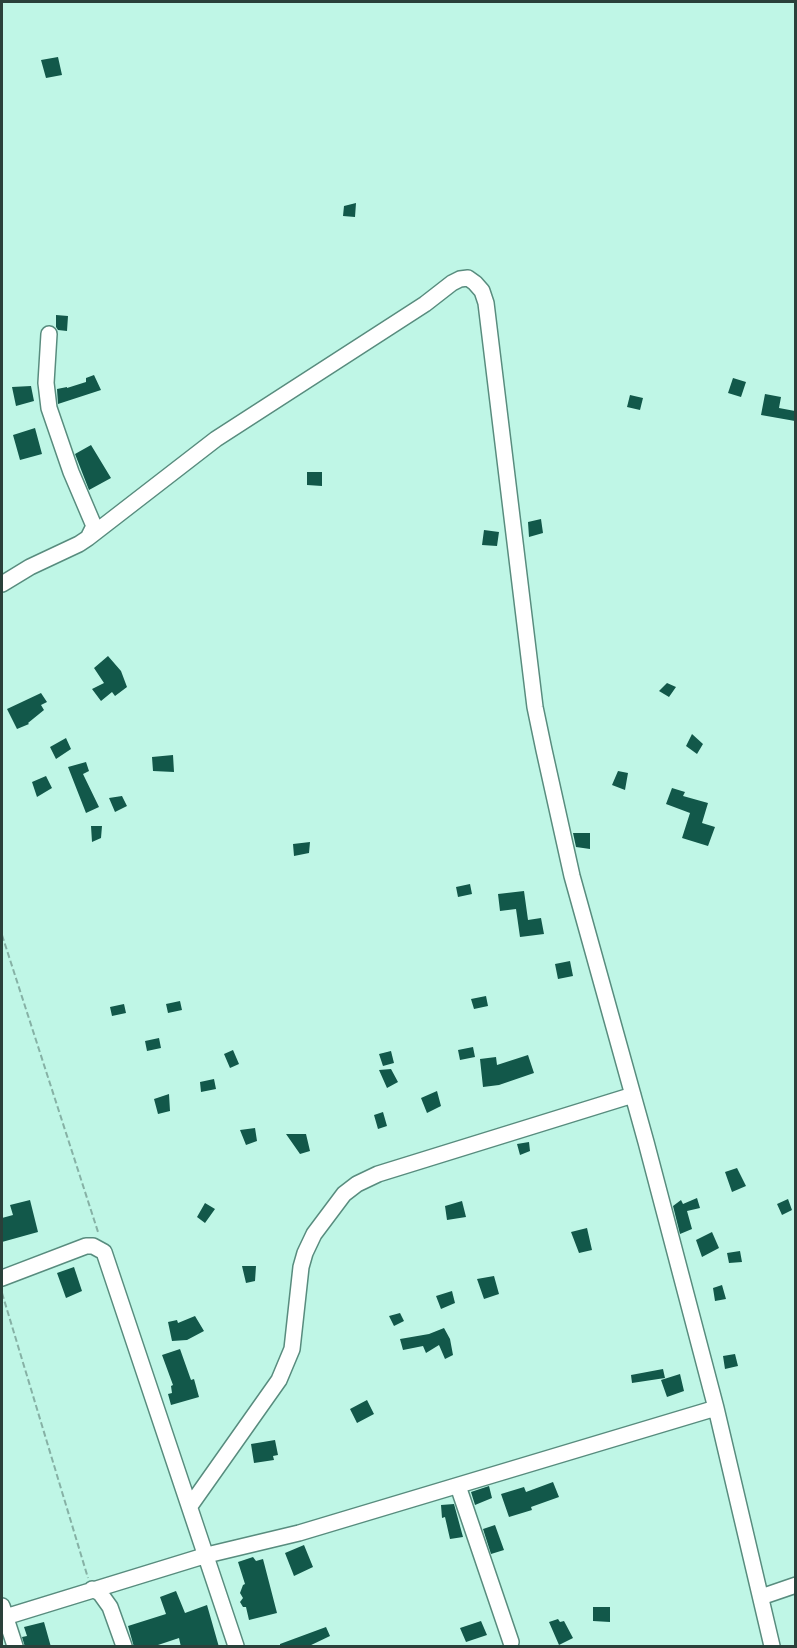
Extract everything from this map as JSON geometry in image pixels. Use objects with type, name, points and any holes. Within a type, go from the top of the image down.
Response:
[{"type":"street","points":[[2,585],[23,571],[66,552],[88,538],[216,438],[425,304],[452,283],[468,278],[482,291],[486,303],[535,707],[572,876],[716,1408],[772,1647]]},
{"type":"street","points":[[48,334],[46,383],[49,408],[71,472],[93,519],[94,526],[88,538]]},
{"type":"street","points":[[190,1506],[279,1380],[291,1349],[301,1267],[305,1253],[314,1234],[344,1194],[357,1184],[378,1174],[633,1095]]},
{"type":"street","points":[[2,1278],[86,1246],[93,1246],[104,1252],[236,1647]]},
{"type":"street","points":[[15,1647],[3,1613],[207,1555],[299,1533],[716,1408]]},
{"type":"street","points":[[458,1486],[511,1642]]},
{"type":"street","points":[[761,1597],[795,1585]]},
{"type":"street","points":[[92,1589],[100,1593],[110,1607],[124,1647]]},
{"type":"path","points":[[2,935],[104,1252]]},
{"type":"path","points":[[2,1293],[92,1589]]},
{"type":"building","points":[[58,57],[62,75],[46,78],[41,60]]},
{"type":"building","points":[[356,203],[355,217],[343,216],[344,206]]},
{"type":"building","points":[[56,315],[68,316],[67,331],[58,330]]},
{"type":"building","points":[[94,375],[101,390],[58,404],[57,389],[86,382],[86,378]]},
{"type":"building","points":[[733,378],[746,382],[741,397],[728,393]]},
{"type":"building","points":[[31,386],[34,401],[16,406],[12,387]]},
{"type":"building","points":[[765,394],[781,397],[779,408],[795,411],[795,421],[761,415]]},
{"type":"building","points":[[630,395],[643,398],[640,410],[627,407]]},
{"type":"building","points":[[35,428],[42,454],[20,460],[13,435]]},
{"type":"building","points":[[91,445],[111,478],[89,490],[75,454]]},
{"type":"building","points":[[307,472],[322,472],[322,486],[307,485]]},
{"type":"building","points":[[541,519],[543,533],[529,537],[528,522]]},
{"type":"building","points":[[484,530],[499,532],[497,546],[482,545]]},
{"type":"building","points":[[108,656],[121,671],[127,687],[115,696],[112,692],[101,701],[92,689],[104,683],[94,668]]},
{"type":"building","points":[[667,683],[676,687],[669,697],[659,691]]},
{"type":"building","points":[[41,693],[47,702],[41,705],[44,710],[29,724],[17,729],[7,709]]},
{"type":"building","points":[[692,734],[703,744],[697,754],[686,746]]},
{"type":"building","points":[[66,738],[71,749],[56,759],[50,747]]},
{"type":"building","points":[[173,755],[174,772],[153,771],[152,757]]},
{"type":"building","points":[[86,762],[89,771],[83,774],[99,807],[86,813],[68,767]]},
{"type":"building","points":[[618,771],[628,773],[625,790],[612,785]]},
{"type":"building","points":[[46,776],[52,788],[37,797],[32,782]]},
{"type":"building","points":[[672,788],[685,792],[683,796],[708,803],[702,823],[715,827],[708,846],[682,838],[690,813],[666,804]]},
{"type":"building","points":[[122,796],[127,806],[115,812],[109,798]]},
{"type":"building","points":[[91,826],[102,826],[101,838],[92,842]]},
{"type":"building","points":[[573,833],[590,833],[590,849],[576,847]]},
{"type":"building","points":[[310,842],[309,853],[294,856],[293,844]]},
{"type":"building","points":[[470,884],[472,894],[458,897],[456,887]]},
{"type":"building","points":[[524,891],[528,920],[541,918],[544,934],[520,937],[516,909],[500,911],[498,894]]},
{"type":"building","points":[[570,961],[573,976],[558,979],[555,964]]},
{"type":"building","points":[[486,996],[488,1006],[474,1009],[471,999]]},
{"type":"building","points":[[180,1001],[182,1010],[168,1013],[166,1004]]},
{"type":"building","points":[[124,1004],[126,1013],[112,1016],[110,1007]]},
{"type":"building","points":[[159,1038],[161,1048],[147,1051],[145,1041]]},
{"type":"building","points":[[473,1047],[475,1057],[460,1060],[458,1050]]},
{"type":"building","points":[[233,1050],[239,1064],[230,1068],[224,1054]]},
{"type":"building","points":[[391,1051],[394,1063],[383,1066],[379,1054]]},
{"type":"building","points":[[528,1055],[534,1073],[499,1085],[483,1087],[480,1059],[496,1057],[497,1065]]},
{"type":"building","points":[[391,1069],[398,1082],[387,1088],[379,1070]]},
{"type":"building","points":[[214,1079],[216,1089],[201,1092],[200,1082]]},
{"type":"building","points":[[437,1091],[441,1106],[427,1113],[421,1098]]},
{"type":"building","points":[[169,1094],[170,1111],[158,1114],[154,1099]]},
{"type":"building","points":[[383,1112],[387,1126],[378,1129],[374,1115]]},
{"type":"building","points":[[255,1128],[257,1141],[246,1145],[240,1130]]},
{"type":"building","points":[[286,1134],[306,1134],[310,1151],[300,1154]]},
{"type":"building","points":[[529,1142],[530,1151],[520,1155],[517,1144]]},
{"type":"building","points":[[737,1168],[746,1186],[732,1192],[725,1172]]},
{"type":"building","points":[[697,1198],[700,1208],[687,1211],[692,1229],[680,1234],[673,1206],[681,1200],[683,1204]]},
{"type":"building","points":[[788,1199],[792,1210],[782,1215],[777,1204]]},
{"type":"building","points":[[30,1200],[38,1232],[2,1242],[2,1218],[13,1215],[10,1205]]},
{"type":"building","points":[[462,1201],[466,1217],[447,1220],[445,1206]]},
{"type":"building","points":[[205,1203],[215,1209],[205,1223],[197,1217]]},
{"type":"building","points":[[587,1228],[592,1250],[579,1253],[571,1232]]},
{"type":"building","points":[[712,1232],[719,1248],[702,1257],[696,1240]]},
{"type":"building","points":[[740,1251],[742,1262],[729,1263],[727,1253]]},
{"type":"building","points":[[242,1266],[256,1266],[255,1281],[246,1283]]},
{"type":"building","points":[[74,1267],[82,1291],[66,1298],[57,1273]]},
{"type":"building","points":[[494,1276],[499,1294],[484,1299],[477,1279]]},
{"type":"building","points":[[722,1285],[726,1299],[715,1301],[713,1288]]},
{"type":"building","points":[[452,1291],[455,1303],[441,1309],[436,1296]]},
{"type":"building","points":[[400,1313],[404,1321],[394,1326],[389,1316]]},
{"type":"building","points":[[195,1316],[204,1331],[187,1340],[172,1341],[168,1322],[177,1320],[178,1323]]},
{"type":"building","points":[[444,1328],[450,1339],[453,1355],[445,1359],[439,1345],[426,1353],[423,1346],[403,1350],[400,1339],[429,1334]]},
{"type":"building","points":[[180,1349],[191,1380],[194,1379],[199,1397],[171,1405],[168,1394],[172,1393],[171,1386],[173,1385],[162,1355]]},
{"type":"building","points":[[735,1354],[738,1366],[725,1369],[723,1356]]},
{"type":"building","points":[[663,1369],[665,1378],[632,1383],[631,1375]]},
{"type":"building","points":[[680,1374],[684,1391],[667,1397],[661,1380]]},
{"type":"building","points":[[367,1400],[374,1414],[357,1423],[350,1409]]},
{"type":"building","points":[[275,1440],[278,1455],[273,1456],[274,1460],[254,1463],[251,1444]]},
{"type":"building","points":[[553,1482],[559,1497],[531,1507],[532,1510],[509,1517],[501,1494],[524,1487],[526,1492]]},
{"type":"building","points":[[489,1486],[492,1498],[475,1505],[471,1492]]},
{"type":"building","points":[[454,1504],[463,1537],[450,1539],[445,1517],[442,1518],[441,1505]]},
{"type":"building","points":[[495,1525],[504,1550],[491,1554],[483,1529]]},
{"type":"building","points":[[304,1545],[313,1567],[294,1576],[285,1553]]},
{"type":"building","points":[[253,1557],[256,1561],[263,1559],[277,1613],[249,1620],[246,1607],[243,1607],[240,1602],[243,1598],[240,1593],[245,1584],[238,1562]]},
{"type":"building","points":[[176,1591],[185,1613],[207,1605],[219,1647],[181,1647],[179,1638],[152,1647],[134,1647],[128,1626],[166,1614],[160,1597]]},
{"type":"building","points":[[593,1607],[610,1607],[610,1622],[593,1621]]},
{"type":"building","points":[[558,1619],[560,1622],[564,1621],[573,1638],[559,1645],[549,1622]]},
{"type":"building","points":[[481,1621],[487,1635],[466,1642],[460,1628]]},
{"type":"building","points":[[44,1622],[51,1647],[25,1647],[22,1637],[27,1636],[24,1627]]},
{"type":"building","points":[[326,1627],[330,1636],[307,1647],[280,1647],[280,1644]]}]
